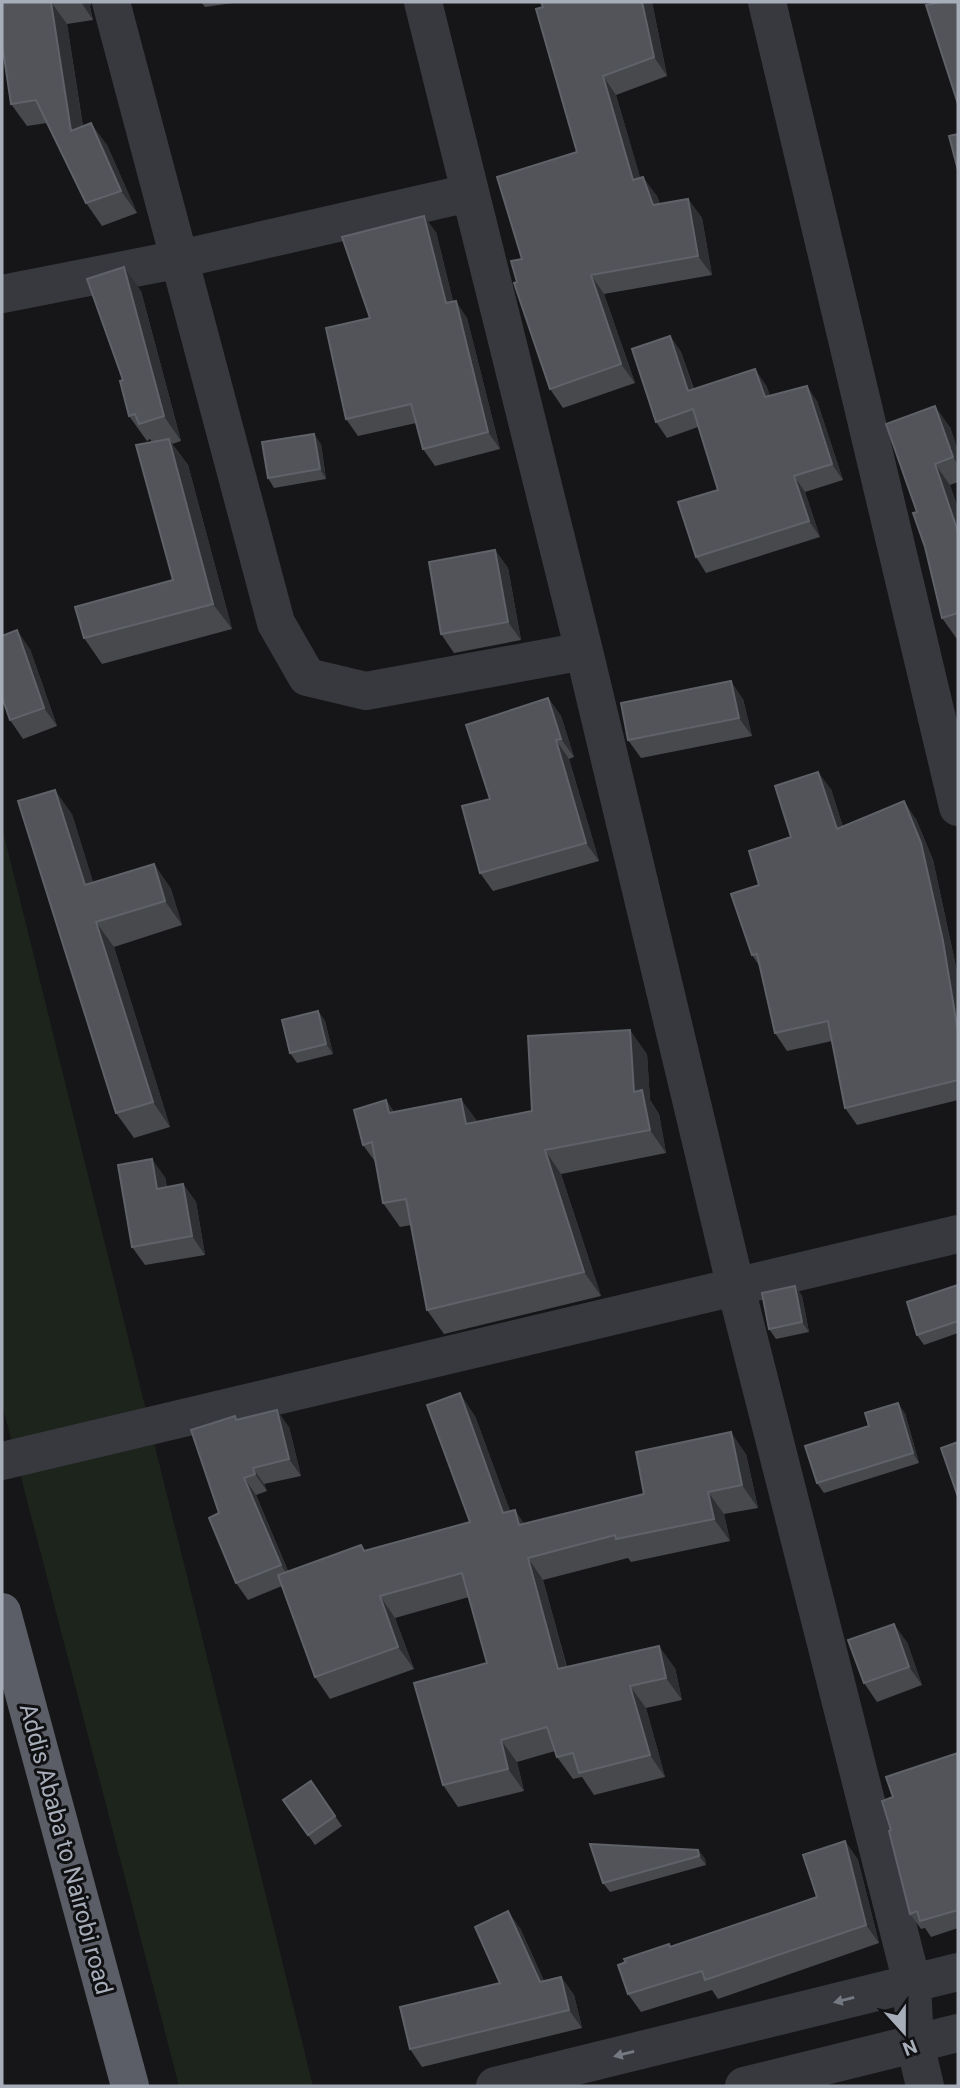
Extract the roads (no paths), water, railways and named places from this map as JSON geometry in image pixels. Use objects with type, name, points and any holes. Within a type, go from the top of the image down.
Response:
[{"type":"highway","name":"Addis Ababa to Nairobi road","points":[[2,1612],[130,2086]]},
{"type":"street","points":[[111,2],[276,623],[307,677],[366,691],[584,650]]},
{"type":"street","points":[[423,2],[584,650],[736,1288],[912,1983],[915,2044],[925,2086]]},
{"type":"street","points":[[767,2],[958,807]]},
{"type":"street","points":[[2,294],[180,259],[469,193]]},
{"type":"street","points":[[2,1461],[958,1234]]},
{"type":"street","points":[[495,2086],[958,1972]]},
{"type":"street","points":[[744,2086],[958,2033]]}]
